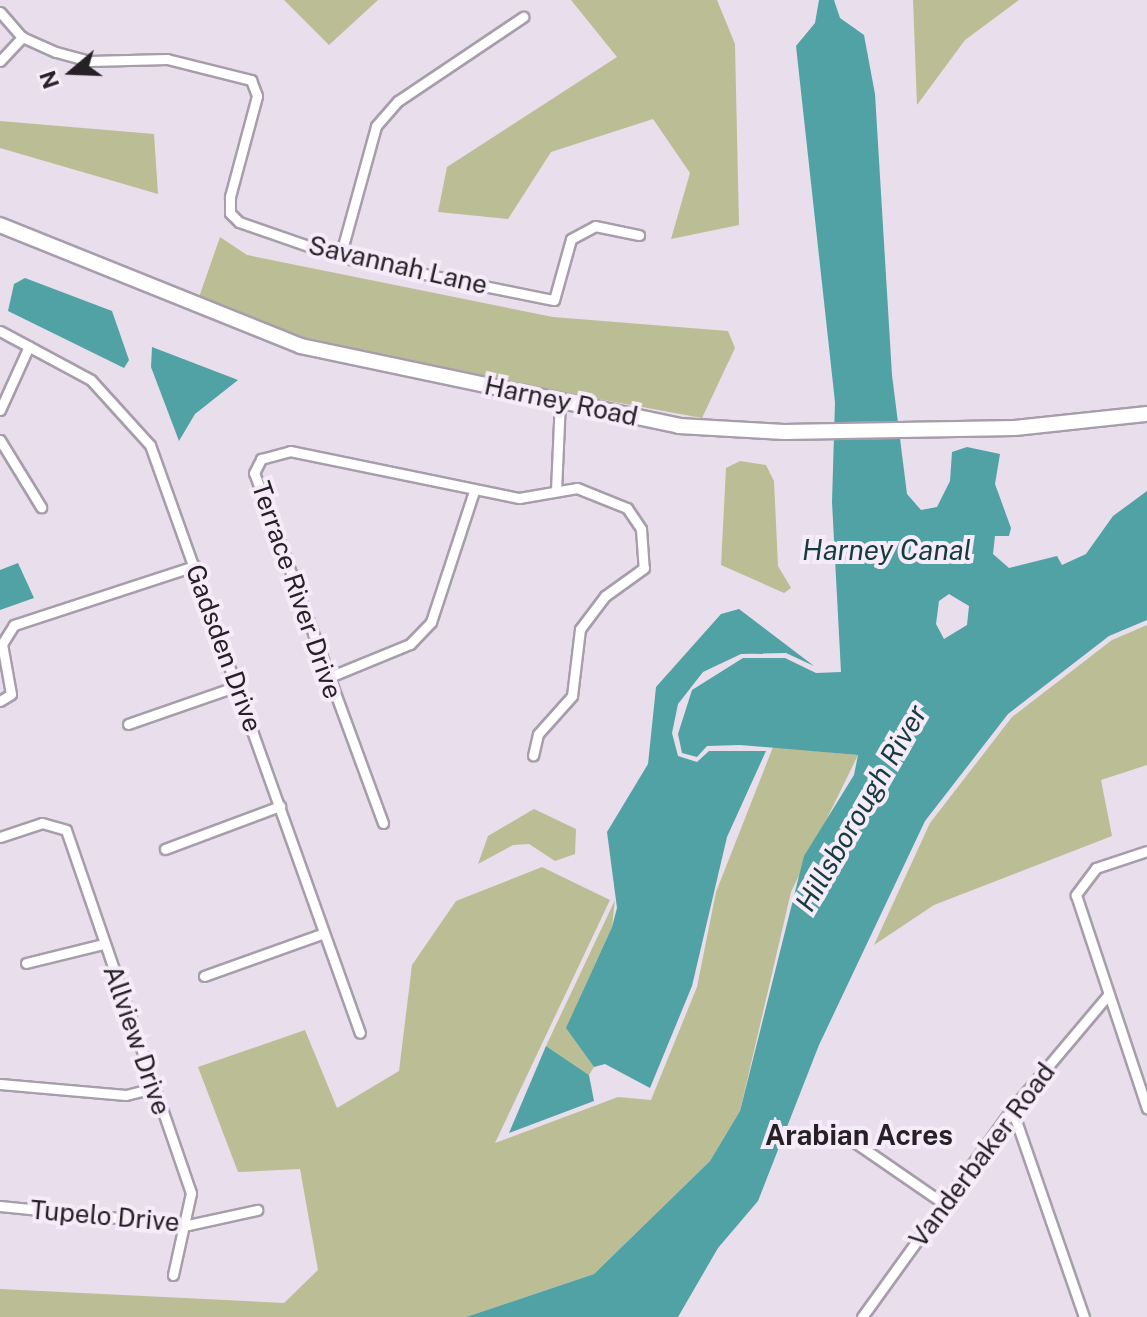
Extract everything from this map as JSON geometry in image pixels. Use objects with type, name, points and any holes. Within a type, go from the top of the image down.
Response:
[{"type":"street","name":"Savannah Lane","points":[[0,12],[22,37],[90,61],[167,59],[251,80],[257,96],[230,213],[340,257],[554,300],[571,239],[595,226],[639,235]]},
{"type":"street","points":[[340,257],[382,118],[523,17]]},
{"type":"street","points":[[0,61],[22,37]]},
{"type":"street","name":"Harney Road","points":[[0,227],[301,346],[679,426],[818,432],[1147,414]]},
{"type":"street","name":"Gadsden Drive","points":[[0,331],[91,380],[150,445],[360,1033]]},
{"type":"street","points":[[0,410],[29,346]]},
{"type":"street","points":[[556,491],[560,400]]},
{"type":"street","points":[[0,440],[41,507]]},
{"type":"street","name":"Terrace River Drive","points":[[383,823],[254,473],[261,459],[290,451],[519,498],[577,488],[617,499],[647,549],[644,568],[605,596],[580,629],[572,696],[538,734],[533,755]]},
{"type":"street","points":[[327,678],[410,644],[431,622],[474,491]]},
{"type":"street","points":[[0,701],[11,694],[2,644],[14,625],[195,566]]},
{"type":"street","points":[[128,724],[237,686]]},
{"type":"street","points":[[165,849],[280,806]]},
{"type":"street","name":"Allview Drive","points":[[0,837],[42,823],[66,830],[191,1193],[188,1225],[173,1275]]},
{"type":"street","points":[[1147,851],[1096,868],[1076,895],[1147,1109]]},
{"type":"street","points":[[204,976],[324,933]]},
{"type":"street","points":[[26,963],[103,944]]},
{"type":"street","name":"Vanderbaker Road","points":[[862,1317],[1012,1109],[1107,996]]},
{"type":"street","points":[[0,1084],[126,1095],[154,1088]]},
{"type":"street","points":[[1012,1109],[1084,1317]]},
{"type":"street","points":[[853,1141],[943,1203]]},
{"type":"street","name":"Tupelo Drive","points":[[0,1206],[188,1225],[257,1210]]},
{"type":"green space","points":[[284,0],[378,0],[329,45]]},
{"type":"green space","points":[[571,0],[717,0],[735,44],[739,225],[671,239],[690,173],[653,119],[551,152],[508,219],[438,212],[447,167],[617,57]]},
{"type":"green space","points":[[913,0],[1019,0],[965,40],[917,105]]},
{"type":"green space","points":[[0,121],[154,134],[158,194],[0,148]]},
{"type":"green space","points":[[220,237],[247,255],[553,317],[728,331],[735,348],[702,418],[324,349],[197,303]]},
{"type":"green space","points":[[740,461],[766,465],[774,481],[778,566],[791,588],[784,593],[721,565],[726,468]]},
{"type":"green space","points":[[1147,625],[1147,765],[1101,780],[1112,836],[934,905],[874,945],[930,823],[1012,717],[1112,640]]},
{"type":"green space","points":[[773,747],[858,755],[791,892],[740,1111],[710,1161],[594,1274],[466,1317],[0,1317],[0,1289],[284,1303],[318,1270],[300,1169],[238,1172],[198,1067],[305,1030],[337,1108],[399,1071],[412,965],[456,901],[542,867],[610,900],[495,1143],[618,1097],[651,1100],[697,987],[716,892]]},
{"type":"green space","points":[[534,809],[576,829],[575,854],[555,861],[529,844],[513,845],[478,864],[488,836]]},
{"type":"green space","points":[[615,900],[612,927],[577,1004],[575,1040],[594,1067],[589,1075],[546,1046]]},
{"type":"water","points":[[819,0],[834,0],[840,18],[864,35],[875,94],[892,375],[907,494],[921,510],[937,507],[950,481],[952,452],[967,447],[1000,454],[995,484],[1011,528],[1009,536],[995,536],[993,554],[1009,568],[1057,556],[1062,565],[1086,554],[1113,516],[1147,491],[1147,620],[1109,636],[1008,714],[925,821],[819,1045],[758,1201],[718,1248],[678,1317],[466,1317],[594,1274],[710,1161],[740,1111],[804,856],[854,775],[858,755],[740,745],[707,746],[697,757],[682,753],[678,734],[692,690],[743,658],[785,658],[816,673],[841,672],[832,502],[835,402],[796,46],[815,23]],"holes":[[[949,594],[969,606],[967,625],[944,639],[936,624],[939,601]]]},
{"type":"water","points":[[25,278],[112,311],[129,360],[124,368],[8,311],[14,284]]},
{"type":"water","points":[[152,347],[238,380],[195,414],[179,441],[151,367]]},
{"type":"water","points":[[18,563],[34,598],[0,610],[0,570]]},
{"type":"water","points":[[739,609],[814,666],[786,653],[741,654],[703,672],[678,704],[672,733],[678,756],[697,762],[709,751],[766,751],[727,837],[692,986],[650,1088],[605,1064],[594,1067],[566,1028],[612,927],[617,908],[607,832],[648,764],[656,687],[721,614]]},
{"type":"water","points":[[546,1046],[589,1075],[594,1101],[509,1133]]},
{"type":"district","name":"Arabian Acres","points":[[859,1135]]},
{"type":"water label","name":"Harney Canal","points":[[887,550]]},
{"type":"water label","name":"Hillsborough River","points":[[861,808]]}]
